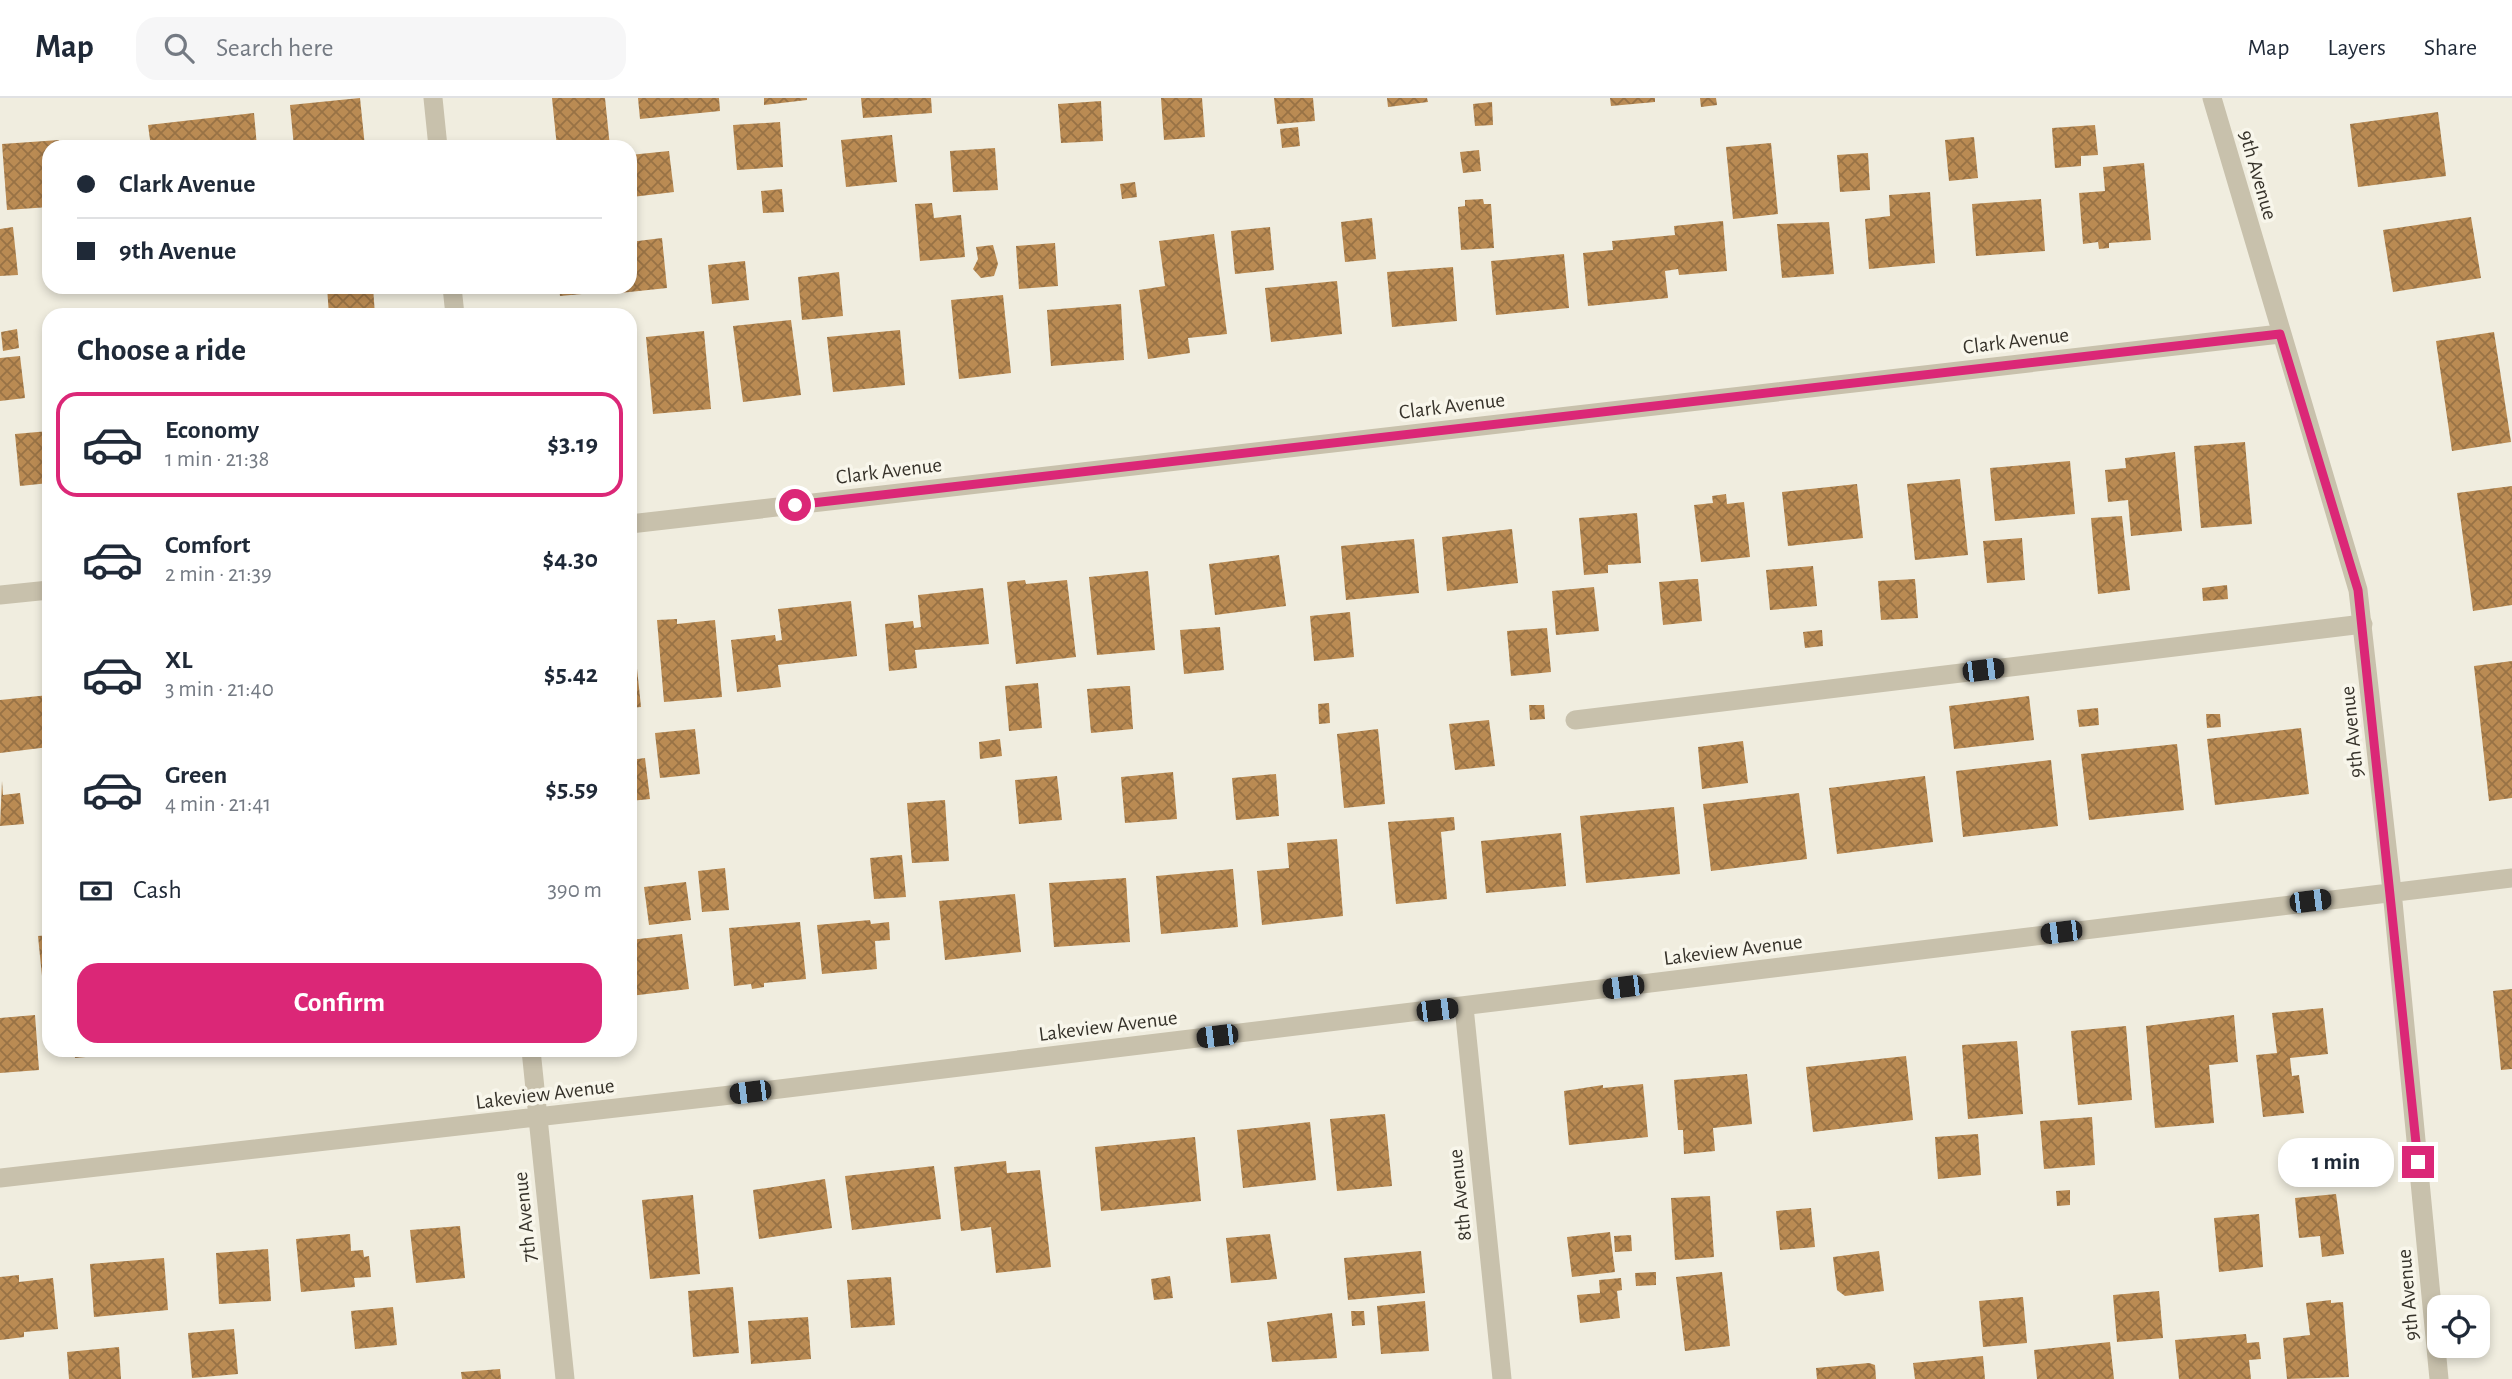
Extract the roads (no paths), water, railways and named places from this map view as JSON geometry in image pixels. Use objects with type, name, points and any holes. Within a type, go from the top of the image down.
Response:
[{"type":"street","points":[[433,98],[437,140]]},
{"type":"street","name":"9th Avenue","points":[[2212,98],[2358,590],[2392,891],[2439,1379]]},
{"type":"street","name":"Clark Avenue","points":[[637,523],[2280,334]]},
{"type":"street","points":[[0,595],[42,591]]},
{"type":"street","points":[[1575,720],[2363,624]]},
{"type":"street","name":"Lakeview Avenue","points":[[0,1178],[538,1118],[2512,878]]},
{"type":"street","name":"8th Avenue","points":[[1464,1007],[1502,1379]]},
{"type":"street","name":"7th Avenue","points":[[532,1057],[565,1379]]}]
